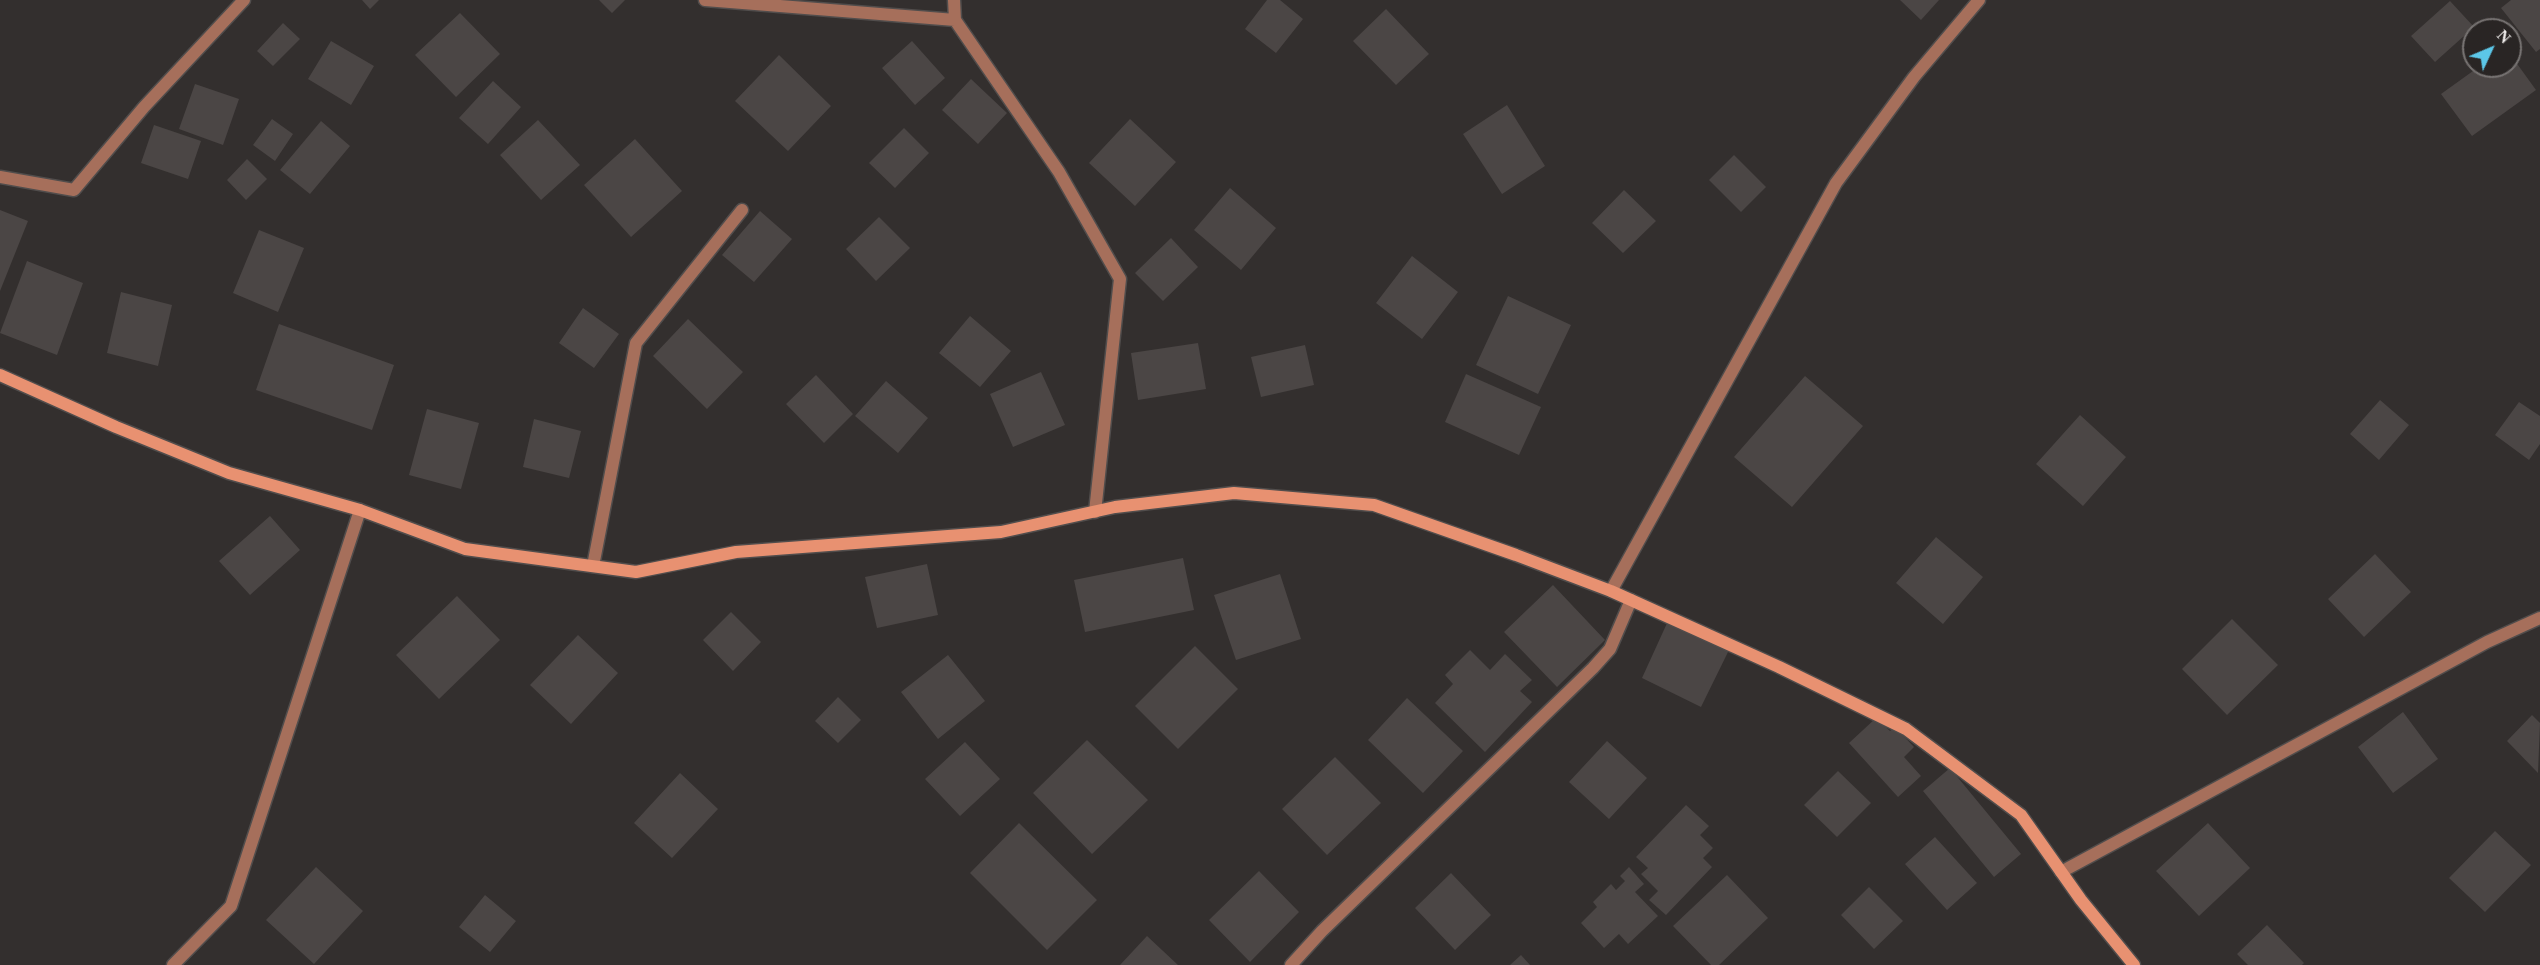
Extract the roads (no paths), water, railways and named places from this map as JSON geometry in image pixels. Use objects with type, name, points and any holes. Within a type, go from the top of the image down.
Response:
[{"type":"main road","points":[[0,375],[116,427],[229,473],[360,510],[465,549],[636,572],[736,552],[1001,532],[1115,507],[1234,493],[1374,505],[1611,591],[1906,729],[2022,815],[2080,900],[2134,965]]},
{"type":"street","points":[[0,177],[74,190],[144,107],[244,0]]},
{"type":"street","points":[[705,0],[956,20]]},
{"type":"street","points":[[954,0],[956,20],[1059,172],[1120,279],[1095,512]]},
{"type":"street","points":[[1611,591],[1836,183],[1914,77],[1979,0]]},
{"type":"street","points":[[593,566],[636,343],[742,210]]},
{"type":"street","points":[[173,965],[231,906],[360,510]]},
{"type":"street","points":[[1291,965],[1330,923],[1593,668],[1610,648],[1631,600]]},
{"type":"street","points":[[2061,872],[2487,642],[2540,618]]}]
